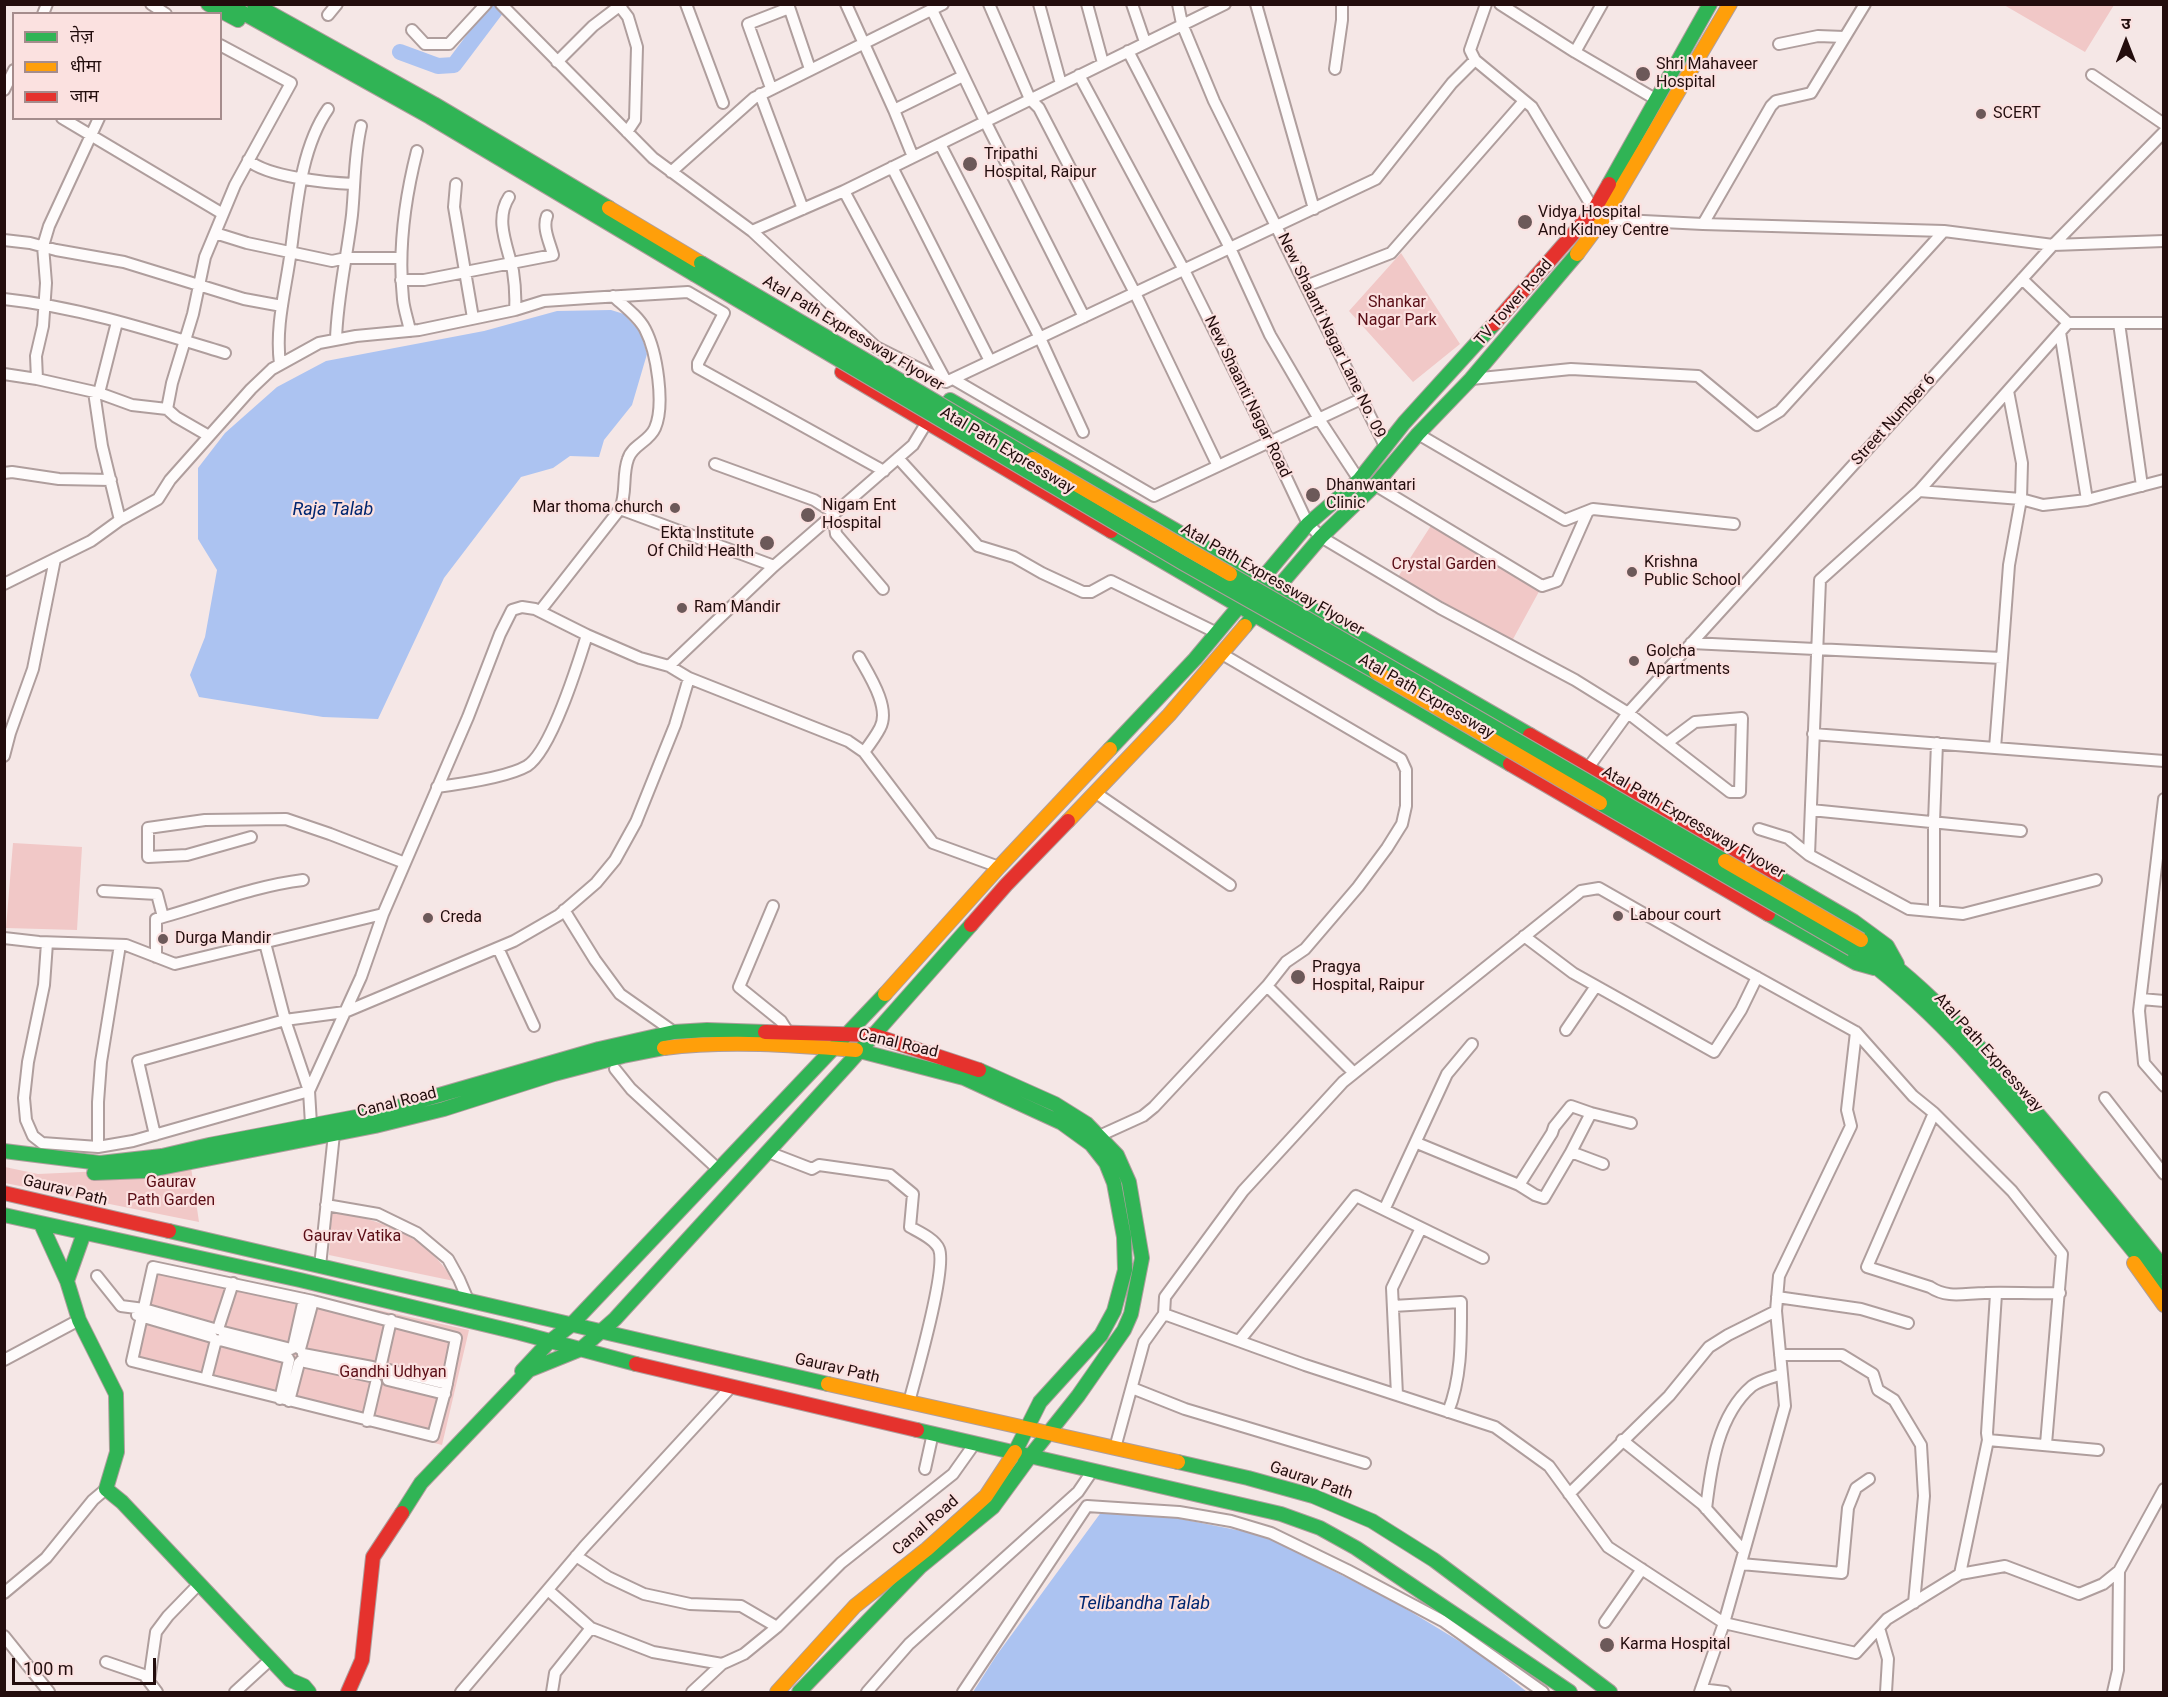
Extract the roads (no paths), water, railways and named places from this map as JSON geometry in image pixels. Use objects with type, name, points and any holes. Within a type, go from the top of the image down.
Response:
[{"type":"main road","points":[[208,4],[242,21],[259,10]]},
{"type":"main road","name":"TV Tower Road","points":[[340,1692],[356,1658],[366,1557],[414,1484],[440,1454],[549,1342],[570,1326],[837,1048],[999,867],[1194,659],[1308,524],[1359,480],[1385,446],[1598,215],[1730,4]]},
{"type":"main road","name":"TV Tower Road","points":[[348,1692],[362,1660],[373,1557],[421,1483],[529,1370],[581,1349],[615,1318],[768,1152],[1006,885],[1096,793],[1209,670],[1321,537],[1375,485],[1418,434],[1471,379],[1575,257],[1709,5]]},
{"type":"main road","points":[[233,8],[259,10],[627,227]]},
{"type":"main road","name":"Atal Path Expressway Flyover","points":[[627,227],[1333,633],[1857,944],[1898,965]]},
{"type":"main road","name":"Atal Path Expressway","points":[[627,227],[737,309],[1253,616],[1817,942],[1856,963],[1885,971],[1951,1031],[2111,1214],[2157,1262]]},
{"type":"main road","name":"Atal Path Expressway","points":[[627,227],[724,270],[1853,921],[1887,946],[1898,965],[1967,1030],[2111,1214]]},
{"type":"main road","points":[[1194,659],[1209,670]]},
{"type":"main road","name":"Atal Path Expressway Flyover","points":[[1857,944],[1885,971]]},
{"type":"main road","points":[[4,1151],[100,1163],[162,1156],[310,1124],[377,1113],[636,1039],[674,1032],[707,1030],[873,1035],[966,1064],[1021,1087],[1087,1124],[1095,1140]]},
{"type":"main road","name":"Canal Road","points":[[4,1160],[98,1173],[146,1171],[375,1126],[444,1109],[554,1074],[623,1056],[665,1048],[713,1043],[860,1050],[964,1078],[1095,1140],[1117,1155],[1129,1182],[1142,1258],[1131,1314],[1124,1330],[1078,1396],[993,1507],[921,1566],[798,1692]]},
{"type":"main road","name":"Canal Road","points":[[777,1692],[855,1606],[927,1549],[986,1496],[1016,1452],[1040,1402],[1101,1335],[1114,1311],[1122,1286],[1125,1270],[1124,1237],[1114,1183],[1095,1140]]},
{"type":"main road","name":"Gaurav Path","points":[[4,1193],[468,1300],[570,1326],[1248,1478],[1302,1493],[1372,1521],[1434,1560],[1610,1692]]},
{"type":"main road","points":[[2111,1214],[2157,1262],[2163,1289]]},
{"type":"main road","points":[[2111,1214],[2141,1275],[2163,1305]]},
{"type":"main road","points":[[4,1215],[300,1280],[520,1333],[731,1388],[1281,1514],[1320,1528],[1356,1548],[1570,1692]]},
{"type":"main road","points":[[41,1224],[67,1281],[79,1320],[116,1394],[117,1452],[106,1489],[122,1502],[271,1659],[292,1686],[304,1686],[309,1692]]},
{"type":"main road","points":[[67,1281],[84,1233]]},
{"type":"street","points":[[328,15],[337,4]]},
{"type":"street","points":[[412,30],[425,44],[449,44],[486,4]]},
{"type":"street","points":[[501,4],[653,158],[752,231],[876,347],[950,380],[1154,496],[1361,399]]},
{"type":"street","points":[[686,4],[723,103]]},
{"type":"street","points":[[846,4],[913,157]]},
{"type":"street","points":[[989,4],[1030,99],[1039,108],[1135,293],[1218,466]]},
{"type":"street","points":[[1039,4],[1061,84]]},
{"type":"street","points":[[1087,4],[1103,63]]},
{"type":"street","points":[[1132,4],[1145,42]]},
{"type":"street","name":"New Shaanti Nagar Lane No. 09","points":[[1178,4],[1182,24],[1214,101],[1385,446]]},
{"type":"street","points":[[752,231],[844,191],[1225,4]]},
{"type":"street","points":[[1256,4],[1314,209]]},
{"type":"street","points":[[1335,69],[1342,4]]},
{"type":"street","points":[[1486,4],[1470,50],[1475,60],[1532,107],[1598,215],[1703,224],[1944,231],[2053,245],[2163,241]]},
{"type":"street","points":[[1500,4],[1575,52],[1657,99]]},
{"type":"street","points":[[1703,224],[1771,106],[1776,101],[1811,93],[1865,4]]},
{"type":"street","points":[[557,62],[593,26],[620,5],[628,17],[637,47],[635,120],[627,132]]},
{"type":"street","points":[[1575,52],[1599,5]]},
{"type":"street","points":[[771,88],[748,24],[789,6],[810,69]]},
{"type":"street","points":[[671,172],[760,94],[938,7],[963,76],[1084,317]]},
{"type":"street","points":[[1779,44],[1818,36],[1844,38]]},
{"type":"street","points":[[167,410],[172,383],[206,257],[215,233],[248,160],[291,82],[222,46]]},
{"type":"street","points":[[1128,51],[1230,248],[1270,335],[1319,419],[1359,480]]},
{"type":"street","points":[[950,380],[1376,179],[1452,83],[1475,60]]},
{"type":"street","name":"New Shaanti Nagar Road","points":[[1079,75],[1184,270],[1308,524]]},
{"type":"street","points":[[2092,75],[2163,124]]},
{"type":"street","points":[[894,110],[963,76]]},
{"type":"street","points":[[760,94],[803,209]]},
{"type":"street","points":[[1306,286],[1391,253],[1524,101]]},
{"type":"street","points":[[280,364],[279,328],[303,178],[309,152],[328,109]]},
{"type":"street","points":[[65,120],[223,214]]},
{"type":"street","points":[[37,378],[36,356],[43,326],[44,304],[43,246],[49,226],[98,120]]},
{"type":"street","points":[[336,340],[336,316],[346,258],[356,145],[361,126]]},
{"type":"street","name":"Street Number 6","points":[[1588,768],[1628,713],[1691,643],[2053,245],[2163,132]]},
{"type":"street","points":[[940,144],[1040,338],[1083,432]]},
{"type":"street","points":[[410,331],[403,302],[401,258],[412,172],[417,151]]},
{"type":"street","points":[[248,160],[255,166],[303,178],[354,184]]},
{"type":"street","points":[[892,167],[990,361]]},
{"type":"street","points":[[456,184],[454,207],[473,318]]},
{"type":"street","points":[[844,191],[950,380]]},
{"type":"street","points":[[509,197],[502,217],[516,295],[515,310]]},
{"type":"street","points":[[401,280],[424,280],[553,255],[545,229],[547,216]]},
{"type":"street","points":[[1471,379],[1571,369],[1698,376],[1757,425],[1780,411],[1944,231]]},
{"type":"street","points":[[215,233],[247,243],[332,261],[346,258],[401,258]]},
{"type":"street","points":[[4,240],[124,262],[244,299],[282,306]]},
{"type":"street","points":[[2022,279],[2064,328],[2087,500]]},
{"type":"street","points":[[4,585],[91,541],[120,520],[158,499],[170,480],[251,389],[272,369],[319,343],[410,331],[515,310],[544,301],[688,292],[724,313],[698,363],[698,368],[884,471]]},
{"type":"street","points":[[540,611],[620,509],[628,459],[634,448],[651,436],[656,426],[659,396],[654,348],[644,327],[613,296]]},
{"type":"street","points":[[4,299],[44,304],[225,353]]},
{"type":"street","points":[[117,322],[96,393],[102,446],[120,520]]},
{"type":"street","points":[[2119,323],[2142,486]]},
{"type":"street","points":[[1809,855],[1821,580],[1919,491],[2064,328],[2119,323],[2163,323]]},
{"type":"street","points":[[4,375],[37,378],[132,405],[167,410],[209,435]]},
{"type":"street","points":[[1995,748],[2009,565],[2021,499],[2022,463],[2008,391]]},
{"type":"street","points":[[669,666],[774,566],[913,445],[927,422]]},
{"type":"street","points":[[1418,434],[1565,520],[1593,509],[1734,524]]},
{"type":"street","points":[[898,458],[978,546],[1014,557],[1083,592],[1091,592],[1111,581],[1217,633]]},
{"type":"street","points":[[715,464],[814,500],[833,514],[837,534],[883,589]]},
{"type":"street","points":[[4,473],[12,472],[58,479],[111,480]]},
{"type":"street","points":[[1919,491],[2021,499],[2043,505],[2087,500],[2163,480]]},
{"type":"street","points":[[1375,485],[1542,586],[1557,581],[1587,511]]},
{"type":"street","points":[[620,509],[774,566]]},
{"type":"street","points":[[1308,524],[1321,537],[1440,608],[1575,680],[1628,713],[1730,792],[1740,792],[1742,718],[1695,722],[1667,743]]},
{"type":"street","points":[[4,756],[33,669],[55,559]]},
{"type":"street","points":[[47,942],[44,985],[28,1062],[24,1098],[26,1120],[33,1136],[42,1143],[98,1147],[155,1135],[309,1090],[361,977],[383,914],[512,610],[522,607],[540,611],[587,635],[640,657],[669,666],[689,678],[848,741],[864,752],[933,843],[999,867]]},
{"type":"street","points":[[437,787],[465,783],[513,771],[527,766],[537,758],[545,746],[561,708],[587,635]]},
{"type":"street","points":[[1691,643],[2002,658]]},
{"type":"street","points":[[1095,1140],[1143,1116],[1154,1107],[1267,986],[1286,962],[1305,949],[1358,887],[1402,824],[1406,806],[1406,770],[1401,759],[1222,654]]},
{"type":"street","points":[[859,657],[877,690],[881,704],[882,726],[864,752]]},
{"type":"street","points":[[155,1135],[138,1061],[285,1020],[345,1012],[514,941],[564,910],[596,884],[615,860],[636,822],[675,725],[689,678]]},
{"type":"street","points":[[1813,734],[2163,761]]},
{"type":"street","points":[[1934,911],[1937,743]]},
{"type":"street","points":[[1096,793],[1230,885]]},
{"type":"street","points":[[2163,799],[2139,1011],[2144,1063],[2163,1086]]},
{"type":"street","points":[[1811,810],[2021,831]]},
{"type":"street","points":[[251,837],[187,855],[148,857],[148,828],[205,820],[286,819],[405,863]]},
{"type":"street","points":[[1759,829],[1788,838],[1809,855],[1909,909],[1963,914],[2096,880]]},
{"type":"street","points":[[156,957],[156,919],[244,892],[303,880]]},
{"type":"street","points":[[1115,1448],[1144,1342],[1164,1314],[1165,1297],[1243,1191],[1343,1082],[1581,891],[1599,888],[1856,1032],[1913,1096],[1934,1113],[2012,1191],[2062,1254],[2046,1444]]},
{"type":"street","points":[[103,891],[139,895],[157,894],[163,917]]},
{"type":"street","points":[[773,906],[739,987],[781,1021],[788,1032]]},
{"type":"street","points":[[564,910],[595,960],[621,994],[674,1032]]},
{"type":"street","points":[[6,940],[126,945],[175,964],[383,914]]},
{"type":"street","points":[[1524,936],[1573,973],[1714,1052],[1741,1010],[1757,977]]},
{"type":"street","points":[[266,943],[285,1020],[309,1090],[310,1124],[334,1134],[320,1266]]},
{"type":"street","points":[[98,1147],[101,1062],[120,945]]},
{"type":"street","points":[[498,948],[534,1026]]},
{"type":"street","points":[[1267,986],[1354,1073]]},
{"type":"street","points":[[1566,1030],[1596,986]]},
{"type":"street","points":[[2141,999],[2163,1001]]},
{"type":"street","points":[[1725,1692],[1700,1691],[1724,1623],[1785,1406],[1776,1311],[1779,1276],[1851,1126],[1847,1110],[1856,1032]]},
{"type":"street","points":[[1385,1209],[1448,1074],[1472,1044]]},
{"type":"street","points":[[615,1069],[631,1089],[719,1170]]},
{"type":"street","points":[[2105,1098],[2163,1174]]},
{"type":"street","points":[[1519,1185],[1554,1127],[1571,1106],[1630,1123]]},
{"type":"street","points":[[1417,1143],[1519,1185],[1544,1198],[1591,1113]]},
{"type":"street","points":[[1934,1113],[1867,1267],[1930,1287],[1937,1292],[1955,1296],[1987,1293],[2060,1293]]},
{"type":"street","points":[[768,1152],[812,1169],[819,1165],[890,1175],[913,1194],[910,1227],[936,1244],[940,1251],[936,1298],[909,1402]]},
{"type":"street","points":[[1571,1152],[1604,1164]]},
{"type":"street","points":[[1239,1341],[1356,1196],[1483,1258]]},
{"type":"street","points":[[326,1205],[378,1214],[417,1233],[448,1259],[468,1300]]},
{"type":"street","points":[[1397,1395],[1392,1288],[1421,1228]]},
{"type":"street","points":[[153,1267],[308,1300],[456,1338],[448,1388],[433,1436],[132,1361],[153,1267]]},
{"type":"street","points":[[97,1276],[121,1306],[217,1335],[295,1355],[448,1388]]},
{"type":"street","points":[[206,1379],[233,1283]]},
{"type":"street","points":[[1960,1574],[1988,1440],[1996,1294]]},
{"type":"street","points":[[1777,1297],[1861,1309],[1908,1323]]},
{"type":"street","points":[[284,1400],[308,1300]]},
{"type":"street","points":[[1393,1306],[1461,1302],[1461,1344],[1455,1395],[1448,1412]]},
{"type":"street","points":[[1569,1494],[1669,1396],[1709,1347],[1776,1311]]},
{"type":"street","points":[[1164,1314],[1495,1427],[1549,1466],[1608,1547],[1724,1623],[1856,1653],[1887,1619],[1960,1574],[2005,1566],[2079,1594],[2103,1584],[2119,1570],[2163,1489]]},
{"type":"street","points":[[4,1360],[79,1320]]},
{"type":"street","points":[[367,1421],[380,1373],[390,1320]]},
{"type":"street","points":[[1780,1355],[1842,1355],[1873,1374],[1878,1389],[1894,1400],[1921,1445],[1924,1496],[1914,1603]]},
{"type":"street","points":[[1706,1509],[1710,1475],[1719,1438],[1737,1402],[1754,1384],[1782,1374]]},
{"type":"street","points":[[461,1692],[576,1556],[731,1388]]},
{"type":"street","points":[[1132,1388],[1185,1408],[1365,1463]]},
{"type":"street","points":[[925,1469],[933,1433]]},
{"type":"street","points":[[1622,1440],[1706,1509],[1744,1551]]},
{"type":"street","points":[[1988,1440],[2098,1450]]},
{"type":"street","points":[[692,1692],[722,1664],[744,1654],[777,1627],[841,1563],[953,1474],[975,1443]]},
{"type":"street","points":[[867,1692],[909,1644],[1078,1492],[1093,1470]]},
{"type":"street","points":[[1741,1564],[1842,1573],[1848,1508],[1856,1488],[1869,1479]]},
{"type":"street","points":[[4,1593],[46,1558],[93,1500],[106,1489]]},
{"type":"street","points":[[963,1692],[1087,1506],[1179,1512],[1231,1521],[1271,1533],[1443,1621],[1543,1692]]},
{"type":"street","points":[[576,1556],[608,1577],[644,1594],[690,1604],[741,1606],[777,1627]]},
{"type":"street","points":[[1605,1622],[1642,1569]]},
{"type":"street","points":[[2113,1692],[2118,1670],[2119,1570]]},
{"type":"street","points":[[149,1681],[156,1632],[199,1584]]},
{"type":"street","points":[[548,1590],[591,1628],[653,1652],[722,1664]]},
{"type":"street","points":[[552,1692],[555,1673],[591,1628]]},
{"type":"street","points":[[1879,1628],[1888,1659],[1886,1692]]},
{"type":"street","points":[[4,1636],[49,1692]]},
{"type":"street","points":[[236,1692],[271,1659]]},
{"type":"street","points":[[106,1662],[144,1675],[157,1692]]},
{"type":"water","name":"Raja Talab","points":[[611,310],[624,314],[641,333],[647,354],[632,405],[604,440],[599,457],[570,456],[553,468],[521,477],[444,578],[378,719],[323,717],[199,697],[190,675],[205,637],[217,570],[198,539],[198,468],[225,433],[277,387],[326,361],[484,331],[557,311]]},
{"type":"water","name":"Telibandha Talab","points":[[1102,1511],[1176,1518],[1262,1535],[1393,1601],[1477,1652],[1527,1692],[973,1692],[996,1656]]},
{"type":"waterway","points":[[400,52],[438,66],[454,65],[500,4]]},
{"type":"place","name":"Shri Mahaveer Hospital","points":[[1643,74]]},
{"type":"place","name":"SCERT","points":[[1981,114]]},
{"type":"place","name":"Tripathi Hospital, Raipur","points":[[970,164]]},
{"type":"place","name":"Vidya Hospital And Kidney Centre","points":[[1525,222]]},
{"type":"place","name":"Dhanwantari Clinic","points":[[1313,495]]},
{"type":"place","name":"Mar thoma church","points":[[675,508]]},
{"type":"place","name":"Nigam Ent Hospital","points":[[808,515]]},
{"type":"place","name":"Ekta Institute Of Child Health","points":[[767,543]]},
{"type":"place","name":"Krishna Public School","points":[[1632,572]]},
{"type":"place","name":"Ram Mandir","points":[[682,608]]},
{"type":"place","name":"Golcha Apartments","points":[[1634,661]]},
{"type":"place","name":"Labour court","points":[[1618,916]]},
{"type":"place","name":"Creda","points":[[428,918]]},
{"type":"place","name":"Durga Mandir","points":[[163,939]]},
{"type":"place","name":"Pragya Hospital, Raipur","points":[[1298,977]]},
{"type":"place","name":"Karma Hospital","points":[[1607,1645]]},
{"type":"park label","name":"Shankar Nagar Park","points":[[1397,312]]},
{"type":"park label","name":"Crystal Garden","points":[[1444,565]]},
{"type":"park label","name":"Gaurav Path Garden","points":[[171,1192]]},
{"type":"park label","name":"Gaurav Vatika","points":[[352,1237]]},
{"type":"park label","name":"Gandhi Udhyan","points":[[393,1373]]}]
